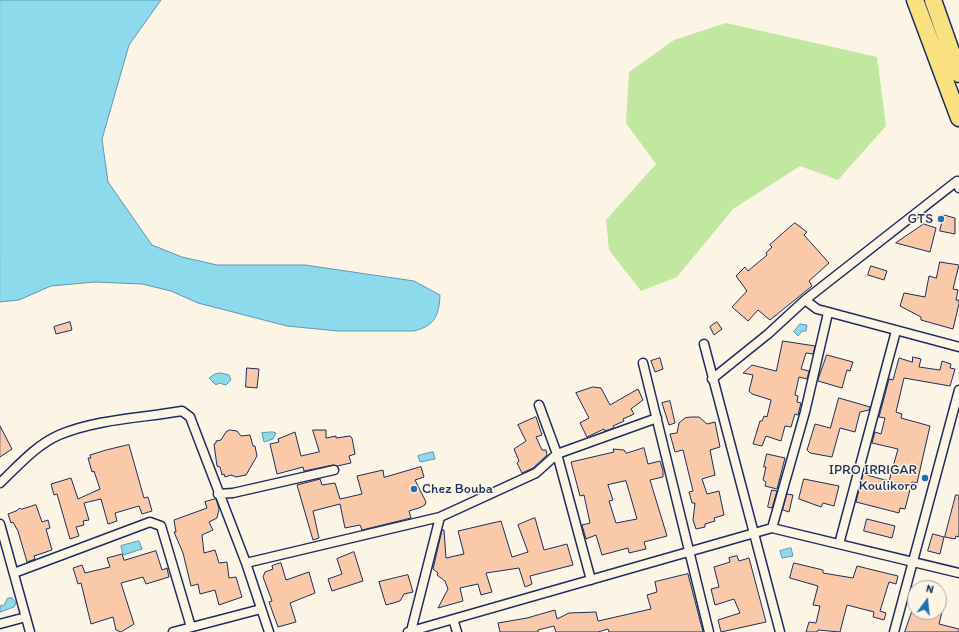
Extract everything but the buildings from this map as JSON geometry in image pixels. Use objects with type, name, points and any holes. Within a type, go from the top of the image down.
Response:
[{"type":"highway","points":[[916,0],[959,118]]},
{"type":"highway","points":[[933,0],[959,74]]},
{"type":"street","points":[[712,379],[768,334],[805,300],[957,181],[959,188]]},
{"type":"street","points":[[805,300],[817,309],[828,313],[959,347]]},
{"type":"street","points":[[772,528],[806,412],[828,313]]},
{"type":"street","points":[[839,544],[896,331]]},
{"type":"street","points":[[704,344],[780,632]]},
{"type":"street","points":[[643,363],[709,632]]},
{"type":"street","points":[[894,632],[959,390]]},
{"type":"street","points":[[540,405],[557,454],[591,580]]},
{"type":"street","points":[[0,483],[35,450],[58,436],[90,426],[182,411],[190,417],[218,494],[246,563],[269,632]]},
{"type":"street","points":[[246,563],[440,517],[536,473],[557,454],[656,418]]},
{"type":"street","points":[[218,494],[233,493],[334,470]]},
{"type":"street","points":[[409,632],[440,517]]},
{"type":"street","points":[[14,574],[150,522],[156,523],[161,526],[191,627]]},
{"type":"street","points":[[0,524],[30,632]]},
{"type":"street","points":[[409,632],[772,528],[959,573]]},
{"type":"street","points":[[173,632],[262,609]]},
{"type":"street","points":[[0,624],[26,617]]},
{"type":"street","points":[[453,619],[458,632]]},
{"type":"green space","points":[[726,23],[877,57],[886,126],[838,180],[800,166],[733,209],[677,277],[641,291],[609,250],[606,220],[656,164],[626,123],[629,72],[674,40]]},
{"type":"water","points":[[0,0],[161,0],[129,45],[102,139],[108,182],[152,245],[182,257],[217,265],[305,265],[414,281],[440,295],[437,314],[434,319],[427,326],[414,331],[338,331],[287,326],[198,303],[171,291],[142,284],[95,282],[51,286],[19,300],[0,302]]},
{"type":"water","points":[[800,324],[807,325],[806,331],[802,331],[798,336],[794,332]]},
{"type":"water","points":[[221,373],[229,375],[231,380],[226,385],[219,383],[216,385],[209,378],[215,374]]},
{"type":"water","points":[[262,433],[276,433],[273,439],[264,442]]},
{"type":"water","points":[[433,452],[435,459],[420,462],[418,456]]},
{"type":"water","points":[[139,541],[142,549],[123,555],[121,546]]},
{"type":"water","points":[[791,548],[793,556],[782,558],[780,551]]},
{"type":"water","points":[[8,598],[12,598],[16,603],[14,607],[0,612],[0,606],[4,605]]},
{"type":"place","name":"GTS","points":[[941,219]]},
{"type":"place","name":"IPRO IRRIGAR Koulikoro","points":[[925,478]]},
{"type":"place","name":"Chez Bouba","points":[[414,489]]}]
